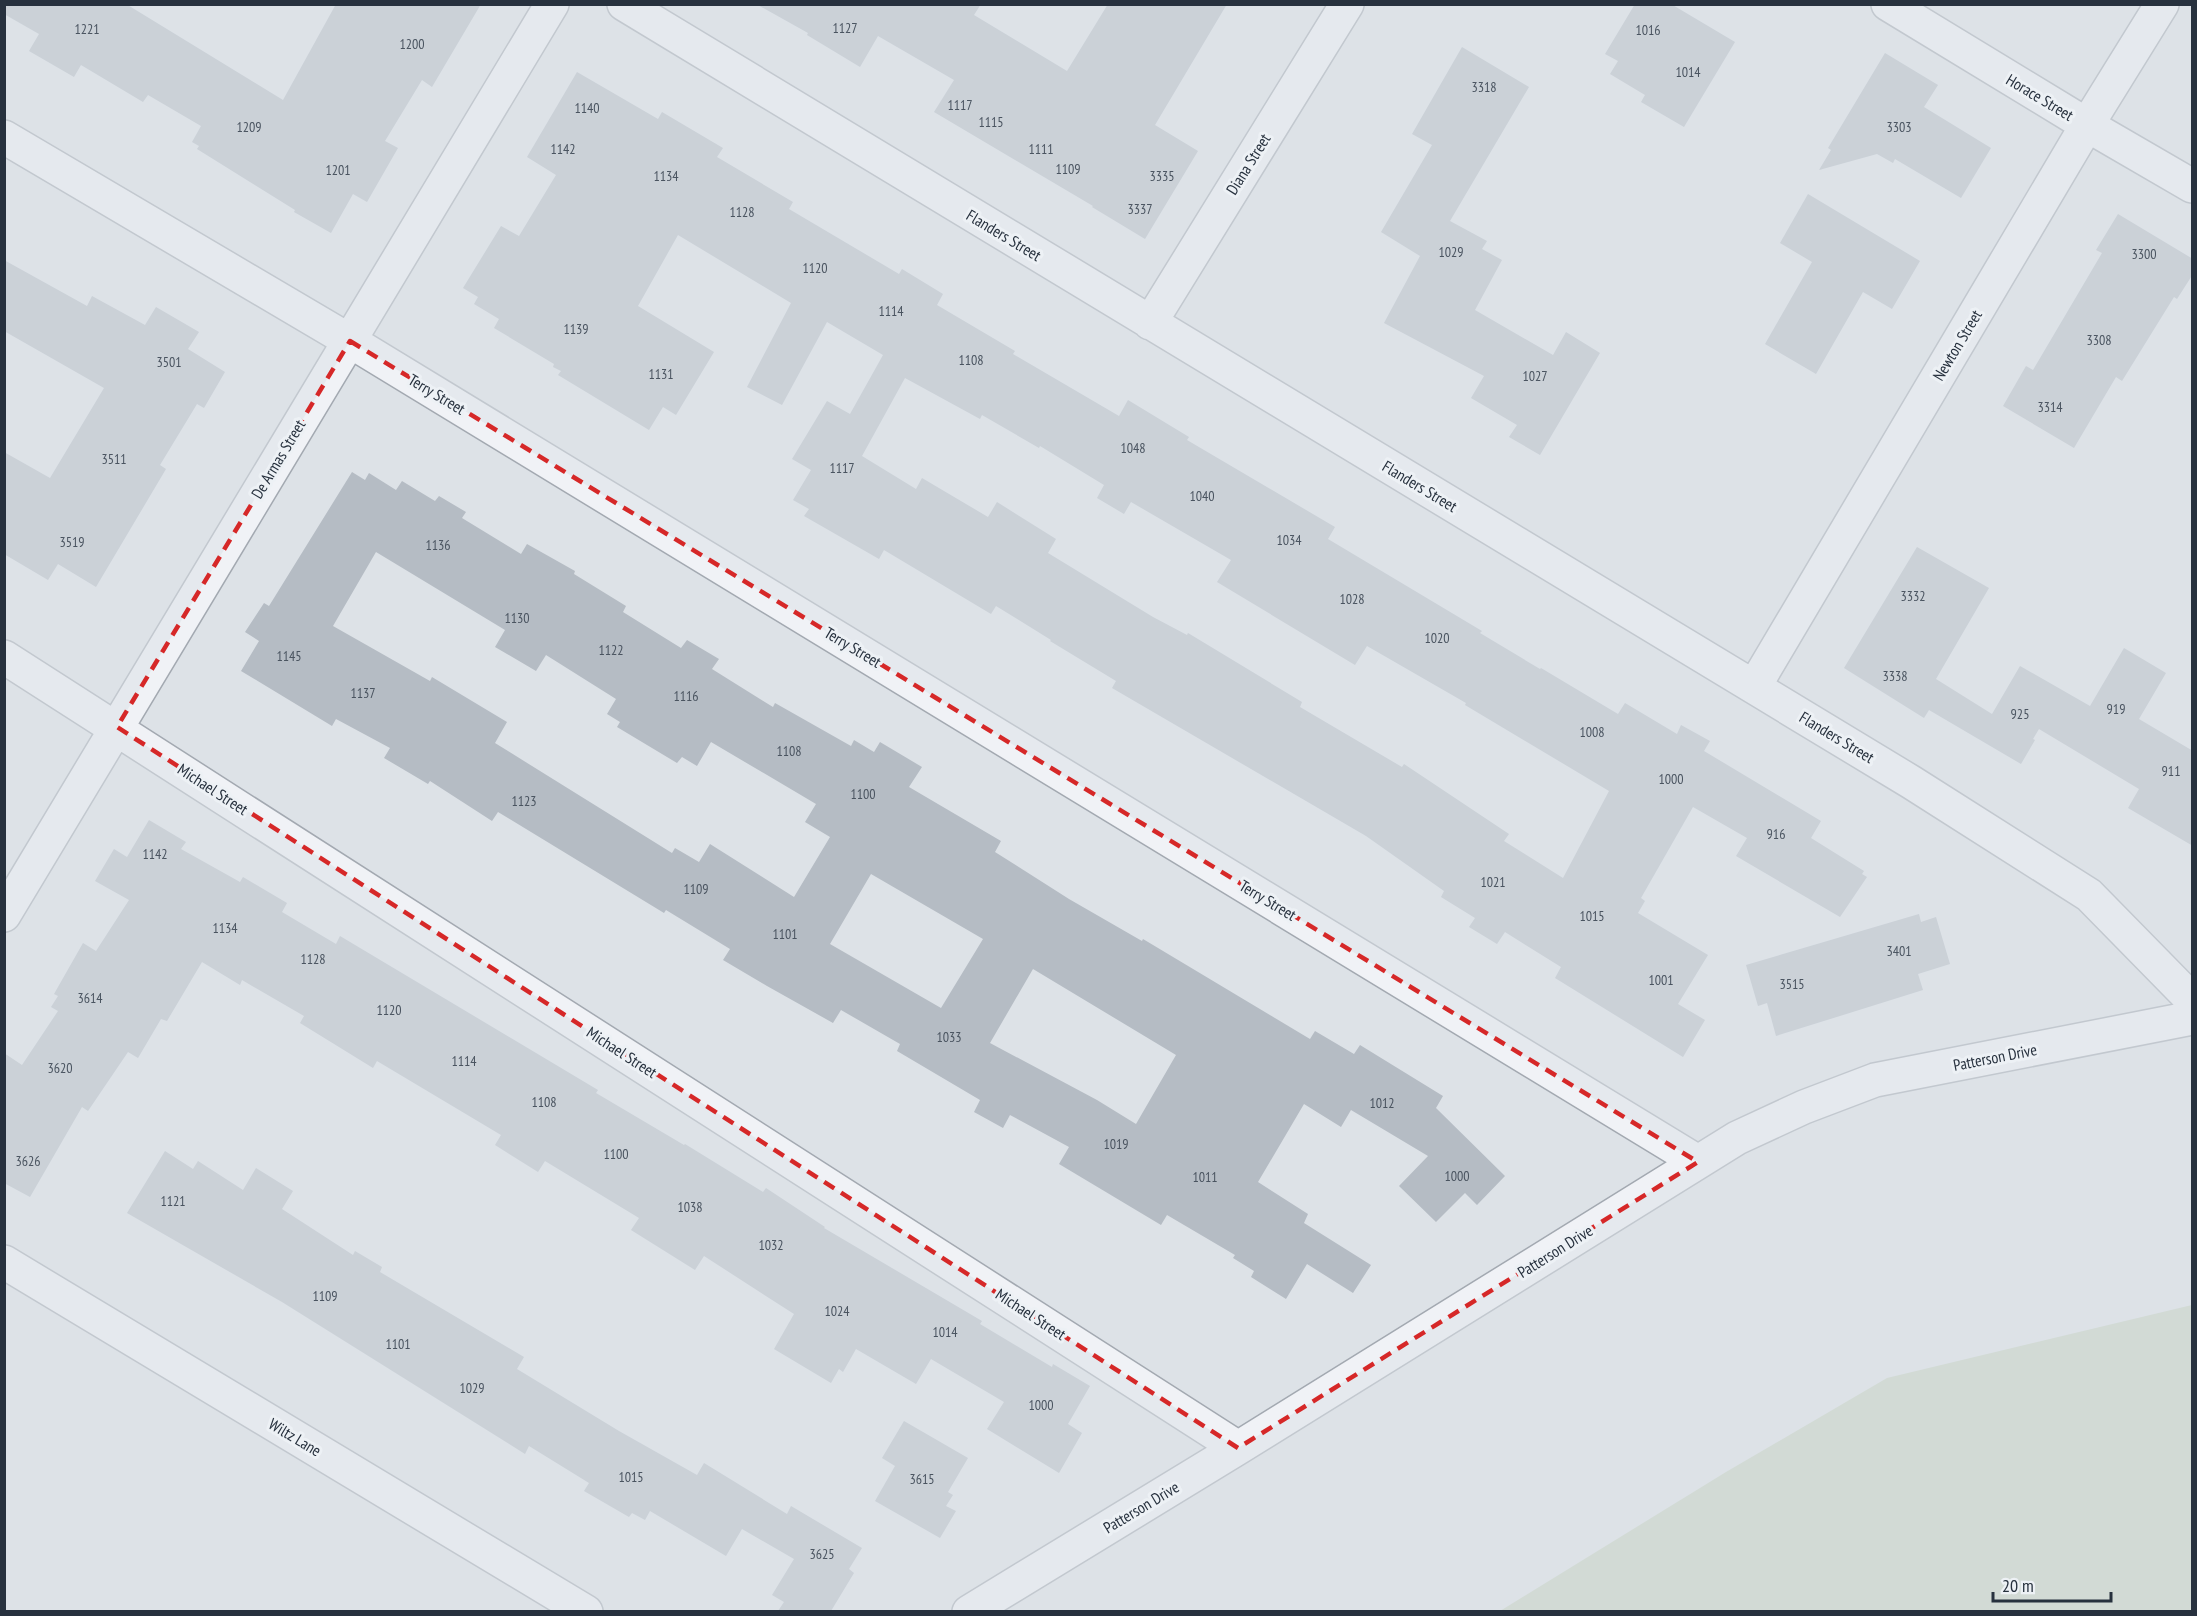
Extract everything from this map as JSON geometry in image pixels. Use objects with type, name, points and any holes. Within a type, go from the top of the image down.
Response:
[{"type":"street","name":"De Armas Street","points":[[4,915],[552,4]]},
{"type":"street","name":"Flanders Street","points":[[624,4],[1911,782],[2089,895],[2193,999]]},
{"type":"street","name":"Diana Street","points":[[1149,323],[1347,4]]},
{"type":"street","name":"Horace Street","points":[[1888,4],[2087,125],[2193,186]]},
{"type":"street","name":"Newton Street","points":[[1754,687],[2087,125],[2162,4]]},
{"type":"street","name":"Terry Street","points":[[4,137],[350,341],[1698,1162]]},
{"type":"street","name":"Michael Street","points":[[4,657],[117,727],[1238,1448]]},
{"type":"street","name":"Patterson Drive","points":[[969,1611],[1238,1448],[1737,1138],[1804,1107],[1875,1080],[2193,1018]]},
{"type":"street","name":"Wiltz Lane","points":[[4,1262],[586,1611]]},
{"type":"highlighted area","points":[[350,341],[1698,1162],[1238,1448],[117,727]]},
{"type":"green space","points":[[2192,1305],[2192,1611],[1500,1611],[1726,1472],[1887,1378]]},
{"type":"building","points":[[4,4],[126,4],[283,100],[336,4],[481,4],[432,87],[422,80],[385,141],[398,148],[367,202],[353,194],[331,233],[294,212],[295,210],[197,149],[199,146],[192,142],[201,126],[148,95],[143,102],[81,65],[74,77],[29,51],[39,34],[4,14]]},
{"type":"building","points":[[756,4],[981,4],[974,15],[1067,71],[1108,4],[1227,4],[1155,125],[1198,151],[1145,239],[934,112],[954,80],[878,36],[860,67],[807,35],[808,33]]},
{"type":"building","points":[[1635,4],[1671,4],[1735,42],[1684,127],[1641,102],[1645,95],[1610,74],[1618,61],[1605,54]]},
{"type":"building","points":[[1462,47],[1529,87],[1450,221],[1487,241],[1482,249],[1502,260],[1475,310],[1553,355],[1566,332],[1600,353],[1540,455],[1509,437],[1517,425],[1471,398],[1484,376],[1384,323],[1420,256],[1381,232],[1432,145],[1412,134]]},
{"type":"building","points":[[1885,53],[1938,85],[1924,107],[1991,148],[1961,198],[1895,159],[1893,163],[1877,154],[1819,170],[1831,150],[1828,148]]},
{"type":"building","points":[[577,72],[658,119],[662,112],[723,148],[717,157],[793,202],[789,209],[899,274],[902,269],[943,294],[937,305],[1015,351],[1013,354],[1119,416],[1128,400],[1189,437],[1187,440],[1335,527],[1328,539],[1482,631],[1480,633],[1618,714],[1625,703],[1677,734],[1681,725],[1710,741],[1704,751],[1821,821],[1811,838],[1864,871],[1862,874],[1867,877],[1840,917],[1736,856],[1747,838],[1693,807],[1641,898],[1645,901],[1638,913],[1708,955],[1678,1004],[1705,1020],[1683,1057],[1555,978],[1561,967],[1505,932],[1497,944],[1469,927],[1475,918],[1441,897],[1444,891],[1366,836],[1112,688],[1116,681],[996,606],[991,614],[884,550],[879,559],[804,516],[809,509],[793,500],[811,470],[792,459],[827,401],[850,414],[883,355],[827,322],[782,405],[747,387],[791,303],[678,235],[638,306],[714,352],[676,415],[663,407],[649,430],[558,375],[561,371],[553,367],[554,364],[494,328],[499,319],[474,304],[478,297],[463,288],[501,226],[519,236],[556,175],[527,157]],"holes":[[[905,378],[980,419],[982,415],[1039,448],[1040,446],[1104,485],[1097,498],[1124,514],[1131,502],[1231,560],[1217,582],[1355,665],[1367,646],[1466,703],[1465,705],[1609,791],[1563,878],[1504,841],[1509,834],[1404,764],[1402,767],[1300,707],[1302,702],[1188,633],[1187,635],[1153,617],[1048,553],[1056,539],[997,502],[988,517],[922,478],[916,489],[862,456]]]},
{"type":"building","points":[[1808,194],[1920,261],[1892,309],[1863,292],[1816,374],[1765,344],[1812,262],[1780,243]]},
{"type":"building","points":[[2118,214],[2193,259],[2193,274],[2177,299],[2174,297],[2122,381],[2116,377],[2074,448],[2003,406],[2026,366],[2033,370],[2102,253],[2096,250]]},
{"type":"building","points":[[4,260],[87,306],[92,296],[145,325],[156,307],[199,332],[188,349],[225,372],[204,408],[197,404],[160,465],[166,469],[96,587],[58,564],[48,580],[4,554],[4,452],[50,478],[104,388],[4,331]]},
{"type":"building","points":[[352,472],[365,480],[369,473],[396,490],[402,481],[435,501],[439,496],[466,512],[462,518],[521,554],[527,544],[575,571],[574,574],[626,606],[623,612],[681,648],[687,640],[719,659],[712,669],[773,707],[775,703],[851,746],[854,740],[874,752],[880,742],[922,767],[909,787],[1001,841],[995,852],[1069,899],[1142,941],[1143,939],[1310,1039],[1315,1031],[1354,1054],[1360,1045],[1443,1096],[1436,1108],[1505,1176],[1477,1205],[1465,1193],[1436,1222],[1399,1186],[1428,1156],[1351,1110],[1341,1127],[1304,1104],[1258,1182],[1308,1214],[1304,1223],[1371,1265],[1353,1293],[1307,1264],[1286,1299],[1251,1277],[1254,1271],[1233,1258],[1235,1255],[1167,1215],[1161,1225],[1059,1164],[1069,1147],[1010,1115],[1003,1128],[974,1112],[980,1100],[897,1051],[900,1044],[841,1010],[833,1023],[767,986],[723,960],[730,949],[666,910],[664,913],[498,812],[492,821],[430,781],[428,784],[384,758],[390,748],[336,719],[332,726],[241,671],[259,641],[245,632],[264,603],[269,606]],"holes":[[[376,552],[505,630],[495,647],[536,671],[546,655],[616,699],[607,714],[620,722],[617,727],[677,763],[682,757],[697,766],[711,742],[816,804],[805,822],[830,837],[794,897],[710,844],[699,862],[675,848],[672,853],[495,743],[507,722],[432,677],[430,681],[333,626]],[[871,874],[983,939],[941,1008],[830,944]],[[1033,969],[1176,1055],[1136,1124],[1097,1100],[990,1043]]]},
{"type":"building","points":[[1917,547],[1989,588],[1936,679],[1992,714],[2020,666],[2090,706],[2124,648],[2166,673],[2139,719],[2193,751],[2193,846],[2128,808],[2139,789],[2039,729],[2021,764],[1929,710],[1924,718],[1844,668]]},
{"type":"building","points":[[149,820],[186,842],[181,849],[240,882],[243,877],[287,903],[282,912],[336,944],[340,936],[598,1090],[596,1093],[763,1192],[766,1188],[824,1228],[982,1321],[980,1324],[1052,1367],[1053,1364],[1090,1386],[1068,1424],[1082,1433],[1059,1473],[987,1429],[1004,1402],[931,1359],[916,1384],[856,1349],[843,1372],[839,1369],[831,1383],[774,1349],[794,1314],[704,1256],[695,1270],[631,1230],[639,1218],[545,1161],[538,1172],[495,1145],[501,1135],[377,1061],[373,1068],[300,1023],[304,1016],[242,980],[240,985],[202,962],[167,1021],[161,1019],[138,1058],[128,1052],[88,1111],[82,1107],[30,1197],[4,1183],[4,1053],[22,1065],[58,1011],[51,1007],[58,996],[54,994],[83,943],[96,951],[129,900],[95,881],[114,849],[127,857]]},
{"type":"building","points":[[1919,914],[1921,922],[1936,917],[1950,964],[1918,974],[1923,990],[1776,1036],[1767,1003],[1758,1006],[1746,965]]},
{"type":"building","points":[[165,1151],[193,1169],[198,1161],[243,1190],[256,1168],[293,1191],[282,1209],[353,1255],[355,1251],[382,1267],[380,1272],[524,1357],[517,1369],[697,1475],[704,1463],[787,1514],[791,1506],[862,1548],[849,1569],[854,1573],[831,1611],[778,1611],[784,1602],[772,1595],[794,1559],[742,1529],[726,1556],[650,1511],[645,1520],[632,1513],[629,1517],[584,1491],[589,1483],[529,1446],[525,1454],[282,1302],[127,1213]]},
{"type":"building","points":[[904,1421],[968,1458],[948,1492],[953,1495],[946,1506],[956,1511],[940,1538],[875,1501],[895,1466],[882,1458]]}]
